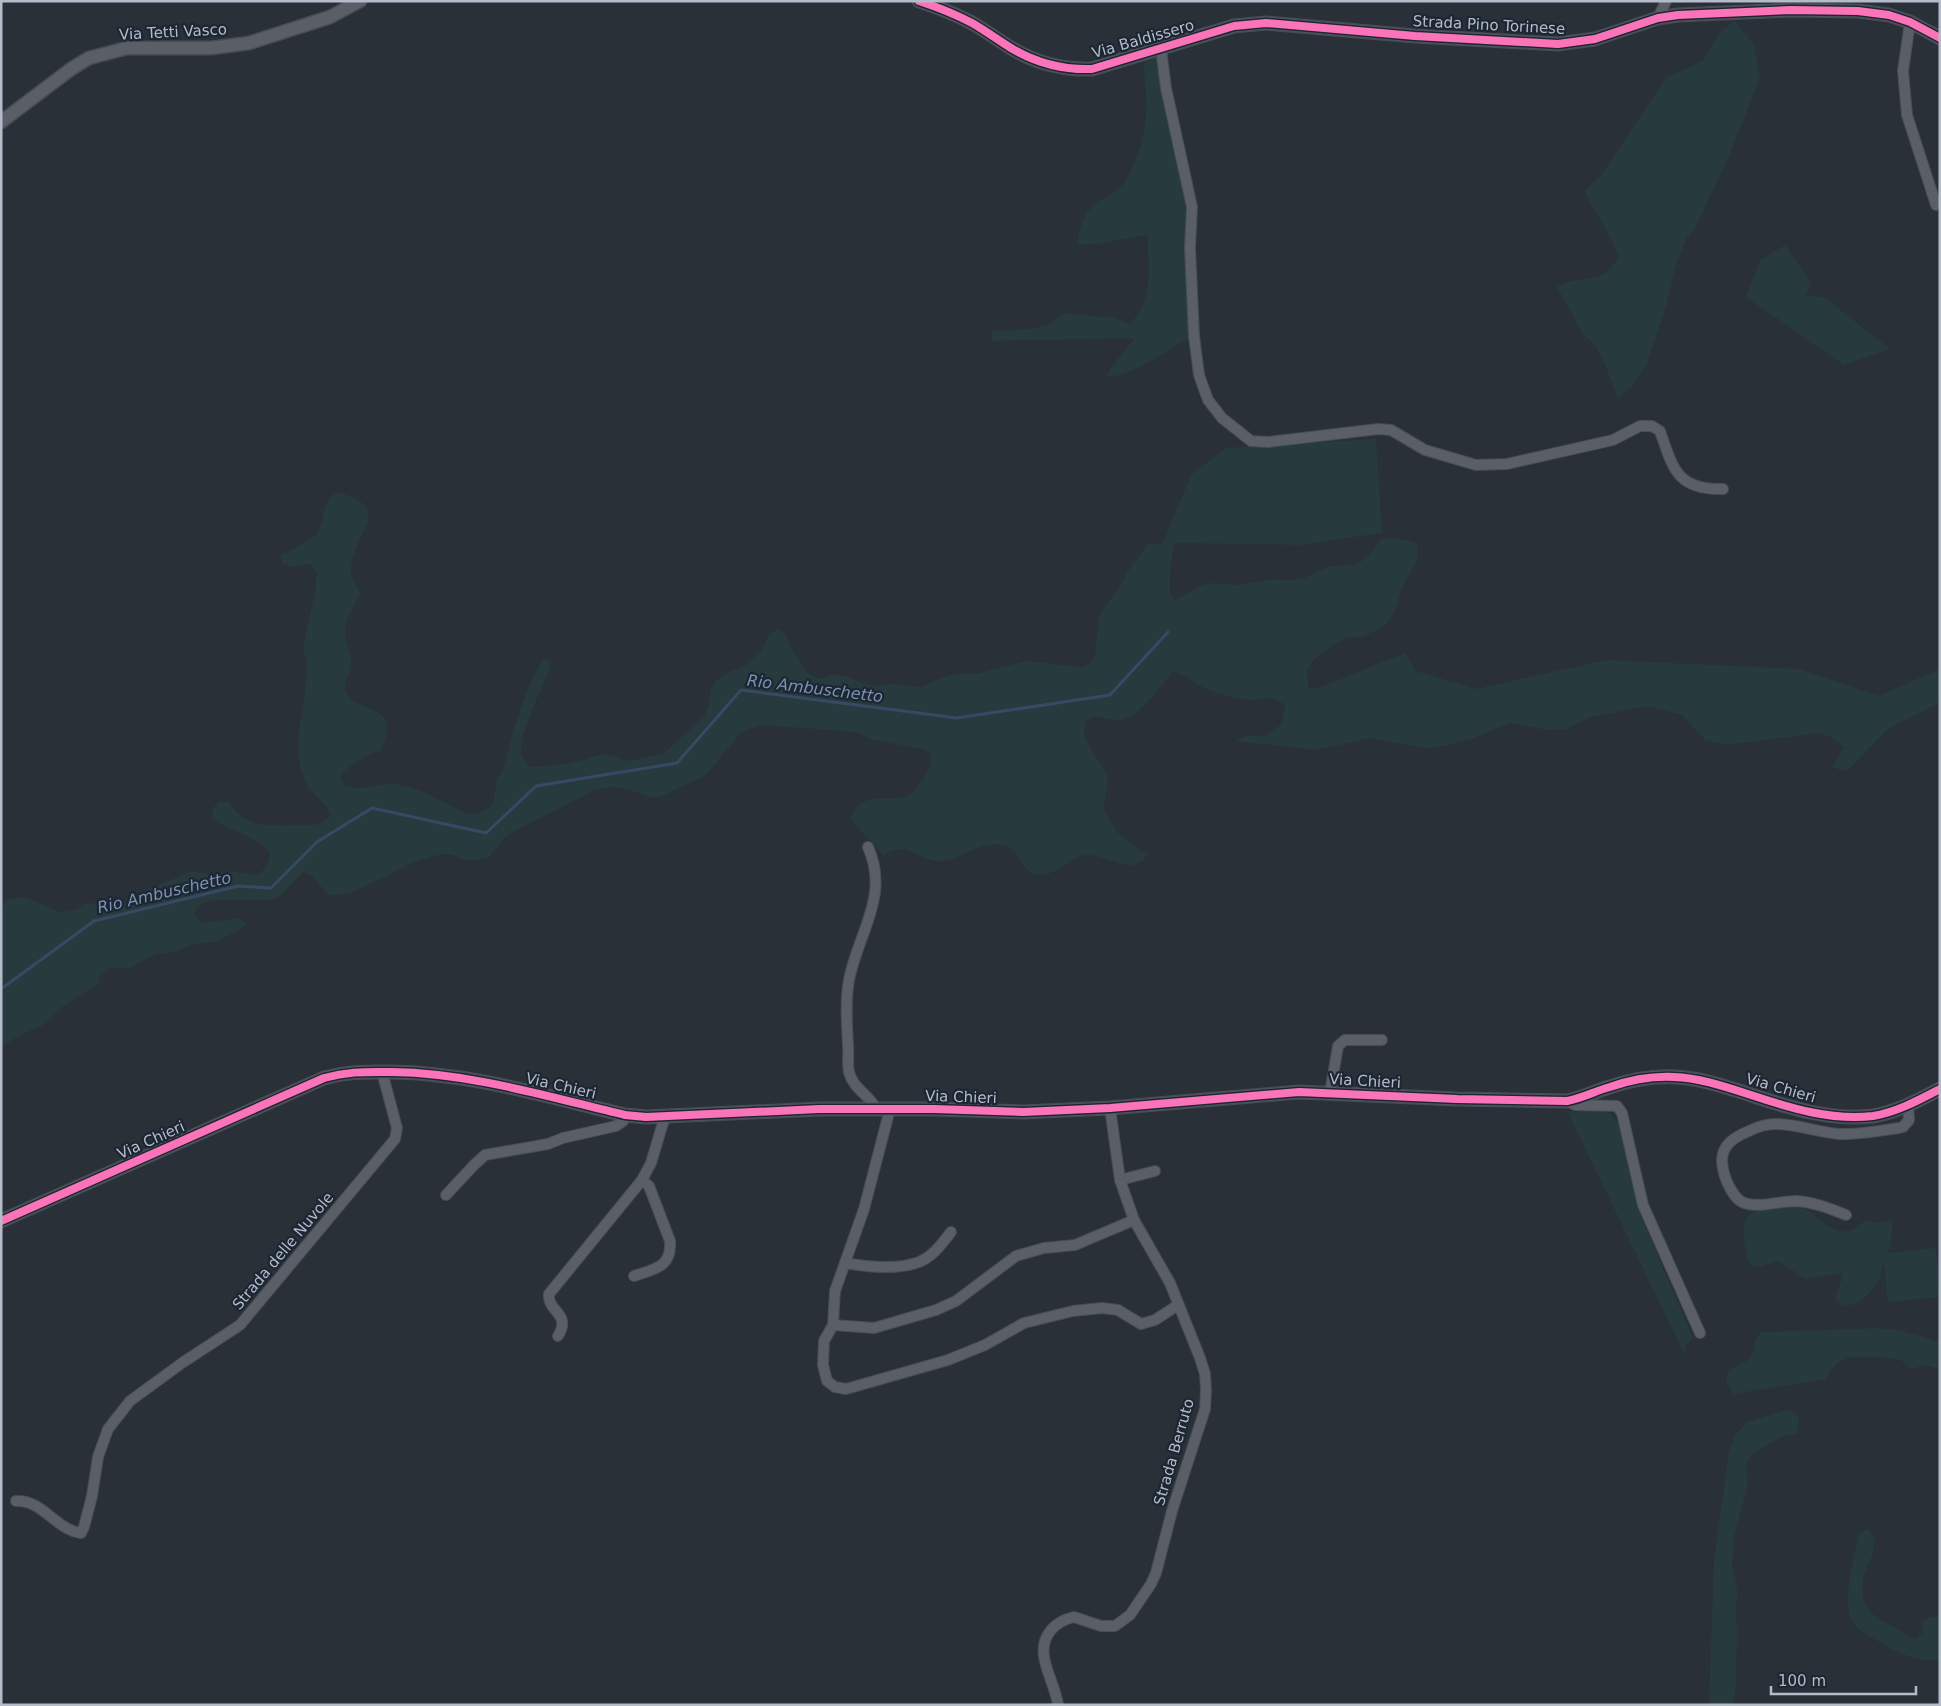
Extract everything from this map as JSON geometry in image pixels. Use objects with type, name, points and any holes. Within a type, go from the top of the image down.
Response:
[{"type":"street","name":"Via Tetti Vasco","points":[[1,122],[71,69],[89,58],[127,48],[211,48],[249,43],[330,17],[360,1]]},
{"type":"street","name":"Via Baldissero","points":[[919,1],[942,9],[973,24],[1013,50],[1046,64],[1072,69],[1092,68],[1234,26],[1266,23],[1328,28]]},
{"type":"street","points":[[1658,18],[1666,1]]},
{"type":"street","name":"Strada Pino Torinese","points":[[1328,28],[1415,36],[1558,44],[1595,40],[1658,18],[1678,15],[1791,10],[1858,11],[1889,15],[1910,22],[1940,38]]},
{"type":"street","points":[[1910,22],[1903,71],[1907,116],[1936,205]]},
{"type":"street","points":[[1161,49],[1166,88],[1192,207],[1190,248],[1194,336],[1199,375],[1208,400],[1222,418],[1236,431],[1251,441],[1268,442],[1378,429],[1392,430],[1425,450],[1476,466],[1507,464],[1613,440],[1640,426],[1652,426],[1660,431],[1672,466],[1682,480],[1708,490],[1723,489]]},
{"type":"street","points":[[868,847],[874,862],[876,892],[849,980],[847,1026],[849,1070],[852,1082],[873,1102],[876,1109]]},
{"type":"street","points":[[1330,1093],[1338,1046],[1341,1042],[1344,1040],[1382,1040]]},
{"type":"street","name":"Via Chieri","points":[[1,1221],[324,1078],[346,1072],[425,1072],[488,1082],[625,1115],[665,1116],[771,1110],[958,1109],[1008,1112],[1110,1108],[1299,1092],[1457,1099],[1567,1101],[1583,1098],[1609,1087],[1637,1080],[1674,1077],[1706,1081],[1798,1109],[1836,1116],[1873,1116],[1908,1106],[1940,1089]]},
{"type":"street","name":"Strada delle Nuvole","points":[[16,1501],[24,1500],[33,1504],[72,1532],[81,1533],[90,1504],[98,1457],[108,1430],[130,1401],[182,1363],[240,1325],[395,1139],[397,1128],[382,1072]]},
{"type":"street","points":[[1567,1101],[1574,1105],[1617,1106],[1622,1113],[1643,1205],[1700,1333]]},
{"type":"street","points":[[1846,1215],[1830,1208],[1805,1202],[1757,1204],[1740,1201],[1736,1198],[1724,1174],[1722,1158],[1727,1145],[1741,1134],[1760,1126],[1775,1124],[1839,1134],[1899,1128],[1903,1127],[1908,1120],[1910,1111],[1908,1106]]},
{"type":"street","name":"Strada Berruto","points":[[1058,1705],[1057,1695],[1043,1658],[1042,1651],[1046,1635],[1055,1625],[1074,1617],[1101,1626],[1115,1626],[1130,1616],[1151,1584],[1161,1558],[1172,1511],[1205,1409],[1206,1374],[1170,1283],[1134,1220],[1120,1180],[1110,1108]]},
{"type":"street","points":[[890,1109],[864,1209],[835,1290],[832,1325],[824,1341],[823,1365],[827,1381],[835,1387],[846,1389],[948,1360],[985,1345],[1024,1323],[1073,1310],[1102,1308],[1118,1310],[1141,1324],[1155,1320],[1178,1305]]},
{"type":"street","points":[[446,1195],[485,1155],[548,1144],[563,1138],[616,1126],[623,1121],[625,1115]]},
{"type":"street","points":[[558,1336],[563,1324],[560,1315],[548,1298],[551,1289],[642,1180],[651,1163],[665,1116]]},
{"type":"street","points":[[1120,1180],[1155,1171]]},
{"type":"street","points":[[634,1276],[658,1268],[667,1260],[671,1251],[670,1241],[649,1186],[642,1180]]},
{"type":"street","points":[[832,1325],[874,1328],[936,1310],[956,1301],[1016,1256],[1044,1248],[1075,1245],[1134,1220]]},
{"type":"street","points":[[845,1263],[866,1267],[916,1263],[926,1259],[943,1243],[951,1232]]},
{"type":"green space","points":[[1734,20],[1754,45],[1760,78],[1729,156],[1696,226],[1686,239],[1674,271],[1666,307],[1646,366],[1631,387],[1618,398],[1596,346],[1583,334],[1557,287],[1567,282],[1598,277],[1605,273],[1619,257],[1608,233],[1584,191],[1600,177],[1666,78],[1702,61],[1719,34]]},
{"type":"green space","points":[[1159,55],[1164,95],[1186,208],[1191,338],[1139,367],[1117,376],[1106,377],[1112,366],[1135,338],[991,341],[992,331],[1030,329],[1048,325],[1065,313],[1115,318],[1130,324],[1138,314],[1143,304],[1148,282],[1147,235],[1097,244],[1077,245],[1082,223],[1087,213],[1095,204],[1123,185],[1137,157],[1146,118],[1143,64]]},
{"type":"green space","points":[[1785,245],[1812,284],[1804,295],[1824,297],[1890,349],[1844,365],[1746,297],[1760,260]]},
{"type":"green space","points":[[1376,439],[1382,533],[1299,545],[1174,543],[1170,573],[1170,593],[1175,600],[1202,585],[1212,583],[1239,585],[1277,579],[1287,581],[1304,578],[1329,566],[1356,565],[1370,555],[1381,539],[1407,540],[1416,543],[1418,548],[1417,559],[1402,587],[1390,620],[1369,634],[1348,637],[1319,655],[1308,669],[1309,689],[1324,686],[1405,653],[1416,671],[1476,689],[1606,660],[1799,669],[1878,696],[1940,669],[1940,703],[1889,728],[1851,767],[1843,771],[1832,767],[1844,747],[1831,737],[1817,733],[1727,745],[1705,740],[1682,715],[1649,706],[1591,717],[1566,729],[1547,730],[1511,723],[1471,739],[1443,746],[1425,748],[1370,738],[1317,750],[1235,741],[1247,736],[1265,736],[1282,724],[1285,706],[1269,698],[1247,700],[1224,695],[1207,689],[1183,675],[1173,672],[1150,700],[1136,713],[1122,720],[1095,716],[1086,721],[1084,730],[1086,740],[1106,773],[1108,781],[1103,808],[1117,832],[1147,855],[1141,861],[1128,865],[1096,856],[1082,856],[1053,872],[1040,875],[1030,872],[1010,848],[1000,845],[981,847],[954,858],[936,861],[904,849],[891,851],[884,856],[850,819],[857,808],[864,802],[880,798],[898,798],[914,791],[928,772],[930,754],[922,749],[873,740],[856,732],[761,725],[741,732],[704,776],[660,797],[651,797],[614,787],[595,790],[507,835],[488,858],[469,861],[452,855],[442,854],[411,863],[348,894],[328,895],[312,876],[303,872],[282,894],[273,900],[215,900],[206,902],[197,907],[195,916],[202,923],[239,918],[246,925],[215,942],[194,944],[176,952],[156,954],[129,968],[109,968],[101,974],[98,984],[62,1007],[40,1027],[22,1034],[1,1047],[1,906],[6,900],[24,897],[60,912],[79,908],[87,903],[115,905],[125,903],[141,892],[193,871],[211,874],[230,871],[257,875],[266,865],[270,852],[256,841],[225,826],[212,817],[213,808],[220,801],[229,802],[237,812],[247,819],[267,825],[314,825],[323,822],[330,816],[327,807],[308,787],[301,769],[298,750],[307,666],[303,647],[315,592],[317,572],[310,564],[292,567],[283,564],[280,556],[308,541],[317,533],[326,505],[337,492],[355,498],[365,505],[368,513],[368,522],[354,554],[351,567],[352,578],[360,593],[347,619],[345,628],[345,638],[351,661],[345,688],[349,697],[381,715],[386,722],[387,734],[381,750],[359,761],[340,777],[345,786],[351,787],[363,788],[392,784],[410,787],[468,814],[477,814],[493,804],[497,778],[503,770],[515,725],[530,684],[542,659],[551,662],[549,671],[524,733],[521,750],[524,759],[530,767],[568,764],[603,754],[630,761],[664,753],[704,716],[708,707],[711,689],[716,681],[723,675],[748,664],[761,651],[770,634],[778,629],[786,634],[789,644],[805,671],[812,676],[821,679],[829,675],[846,676],[873,686],[892,684],[920,687],[948,676],[968,673],[977,674],[1025,661],[1081,667],[1090,664],[1095,656],[1099,619],[1102,610],[1119,589],[1128,571],[1148,544],[1163,543],[1191,475],[1226,448]]},
{"type":"green space","points":[[1586,1110],[1610,1113],[1619,1124],[1638,1210],[1693,1338],[1685,1345],[1685,1355],[1568,1113]]},
{"type":"green space","points":[[1792,1205],[1806,1209],[1826,1225],[1837,1230],[1851,1231],[1866,1221],[1877,1223],[1892,1222],[1891,1244],[1887,1253],[1936,1248],[1940,1297],[1888,1302],[1884,1262],[1878,1281],[1870,1292],[1859,1302],[1846,1305],[1841,1304],[1835,1299],[1842,1273],[1806,1279],[1778,1261],[1760,1267],[1751,1266],[1744,1241],[1744,1228],[1747,1216],[1759,1209]]},
{"type":"green space","points":[[1877,1328],[1899,1330],[1940,1342],[1940,1369],[1925,1365],[1911,1369],[1901,1360],[1882,1357],[1849,1357],[1836,1364],[1825,1379],[1733,1394],[1728,1384],[1727,1375],[1750,1358],[1761,1332]]},
{"type":"green space","points":[[1790,1409],[1799,1420],[1797,1434],[1787,1435],[1770,1443],[1752,1454],[1746,1465],[1748,1484],[1734,1538],[1732,1566],[1738,1594],[1736,1603],[1736,1682],[1733,1705],[1709,1705],[1714,1560],[1729,1452],[1736,1434],[1747,1422]]},
{"type":"green space","points":[[1868,1529],[1875,1537],[1873,1554],[1865,1571],[1863,1581],[1862,1592],[1867,1607],[1877,1617],[1915,1639],[1923,1632],[1922,1622],[1931,1617],[1940,1617],[1940,1660],[1919,1659],[1897,1652],[1862,1632],[1851,1618],[1848,1607],[1849,1581],[1859,1533]]},
{"type":"waterway","name":"Rio Ambuschetto","points":[[1,989],[94,921],[238,886],[271,888],[317,842],[372,808],[486,833],[536,786],[677,763],[741,690],[957,718],[1110,695],[1168,632]]},
{"type":"cycle path","points":[[919,1],[966,20],[1030,58],[1061,67],[1082,69],[1092,69],[1234,26],[1266,23],[1415,36],[1558,44],[1595,39],[1658,18],[1678,15],[1791,10],[1858,11],[1889,15],[1910,22],[1940,38]]},
{"type":"cycle path","points":[[1,1221],[324,1078],[358,1072],[422,1073],[480,1081],[625,1115],[646,1117],[819,1109],[934,1109],[1023,1112],[1110,1108],[1299,1092],[1457,1099],[1567,1101],[1625,1082],[1666,1077],[1704,1081],[1811,1112],[1842,1117],[1858,1117],[1891,1112],[1940,1089]]}]
